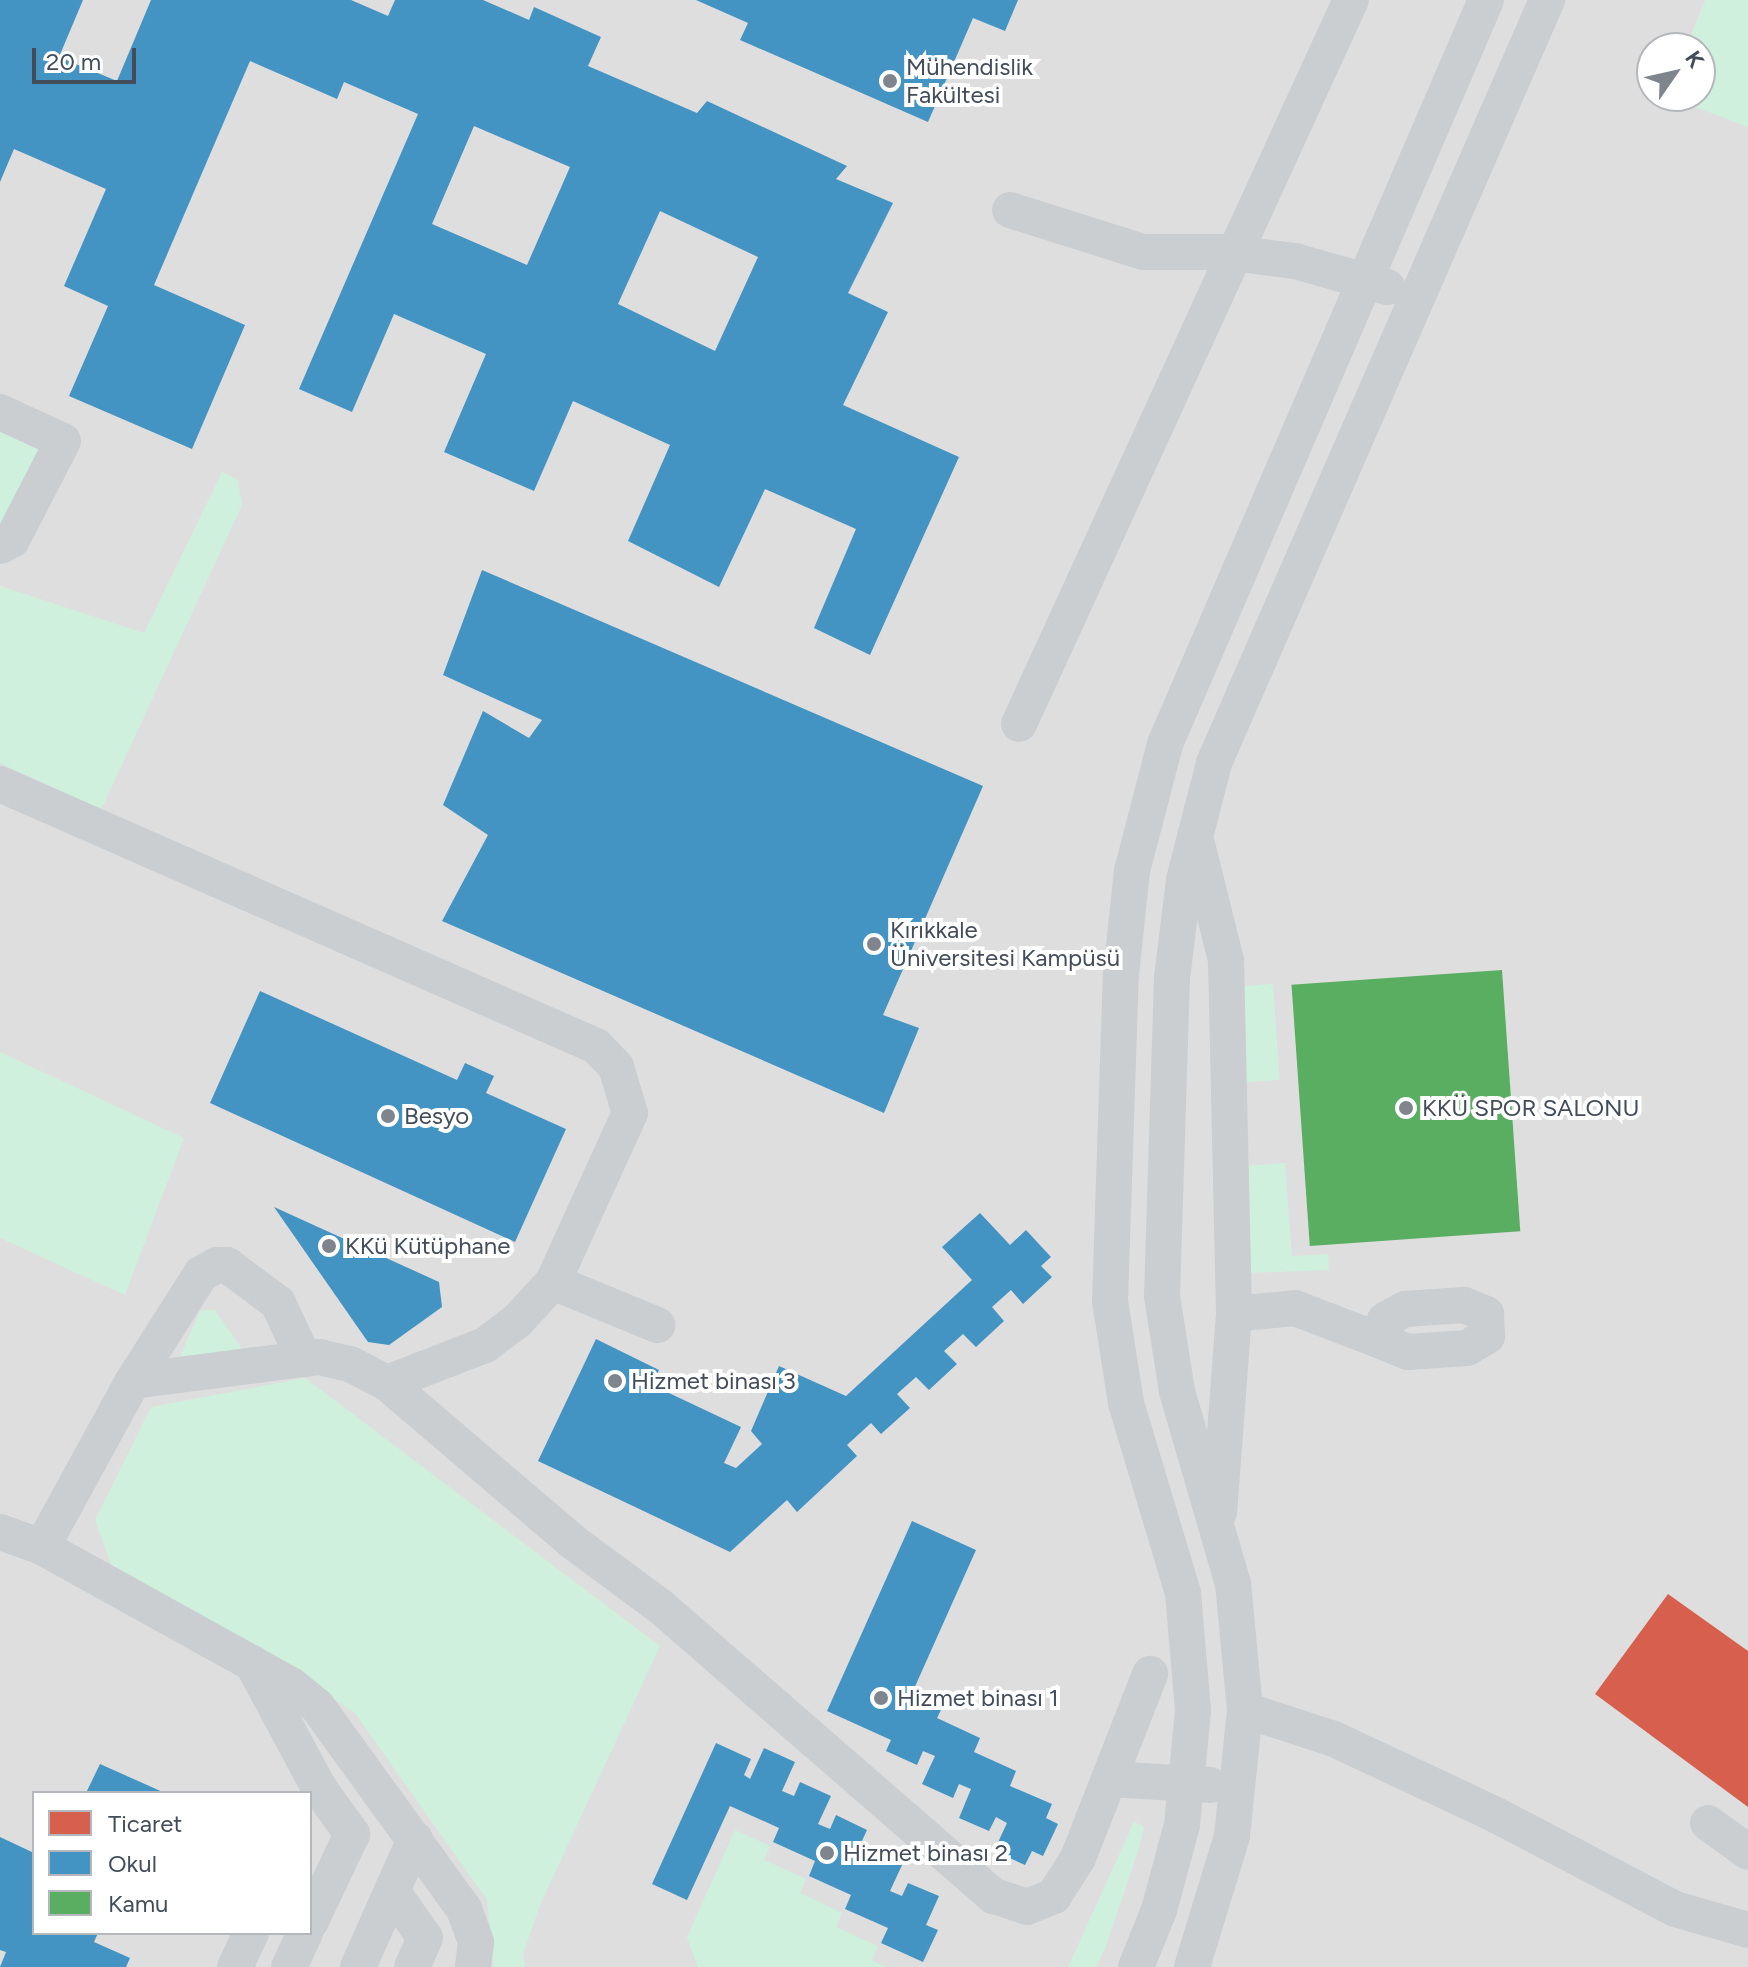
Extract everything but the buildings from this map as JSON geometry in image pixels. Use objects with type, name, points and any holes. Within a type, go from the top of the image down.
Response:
[{"type":"street","points":[[1019,724],[1351,0]]},
{"type":"street","points":[[1136,1967],[1168,1882],[1188,1783],[1193,1680],[1183,1593],[1126,1403],[1110,1301],[1125,923],[1143,819],[1165,744],[1486,0]]},
{"type":"street","points":[[1192,1967],[1226,1866],[1240,1789],[1245,1710],[1239,1615],[1218,1521],[1177,1391],[1160,1274],[1172,978],[1194,832],[1214,763],[1414,298],[1547,0]]},
{"type":"street","points":[[1010,210],[1143,252],[1235,253],[1367,278],[1414,298]]},
{"type":"street","points":[[0,412],[63,441],[12,540],[0,546]]},
{"type":"street","points":[[0,784],[604,1052],[621,1075],[630,1113],[553,1282],[517,1321],[485,1345],[387,1383]]},
{"type":"street","points":[[1194,832],[1226,960],[1234,1314],[1218,1521]]},
{"type":"street","points":[[42,1547],[133,1381],[201,1274],[217,1265],[227,1265],[278,1303],[304,1359]]},
{"type":"street","points":[[553,1282],[657,1325]]},
{"type":"street","points":[[1234,1314],[1295,1308],[1386,1343]]},
{"type":"street","points":[[133,1381],[328,1358],[387,1383],[573,1542],[661,1607],[994,1896],[1027,1907],[1054,1896],[1078,1858],[1150,1674]]},
{"type":"street","points":[[0,1532],[42,1547],[252,1663],[322,1711],[468,1918],[476,1942],[473,1967]]},
{"type":"street","points":[[252,1663],[312,1791]]},
{"type":"street","points":[[1245,1710],[1348,1745],[1496,1815],[1675,1909],[1748,1930]]},
{"type":"street","points":[[1109,1779],[1240,1789]]},
{"type":"street","points":[[312,1919],[352,1834],[315,1798]]},
{"type":"street","points":[[1708,1823],[1748,1852]]},
{"type":"street","points":[[358,1967],[415,1839]]},
{"type":"street","points":[[392,1891],[425,1938],[412,1967]]},
{"type":"street","points":[[235,1967],[250,1935]]},
{"type":"street","points":[[289,1967],[304,1935]]},
{"type":"shaded area","name":"Kırıkkale Üniversitesi Kampüsü","points":[[0,0],[1748,0],[1748,1967],[0,1967]]},
{"type":"green space","points":[[1705,0],[1748,0],[1748,127],[1708,112],[1716,112],[1716,32],[1692,32]]},
{"type":"green space","points":[[0,430],[43,450],[0,528]]},
{"type":"green space","points":[[222,472],[238,480],[242,505],[101,810],[0,763],[0,586],[144,633]]},
{"type":"green space","points":[[1273,984],[1280,1080],[1246,1082],[1239,986]]},
{"type":"green space","points":[[0,1052],[184,1138],[125,1295],[0,1238]]},
{"type":"green space","points":[[1285,1163],[1292,1256],[1328,1254],[1329,1270],[1248,1273],[1245,1166]]},
{"type":"green space","points":[[201,1310],[215,1310],[242,1349],[237,1357],[172,1374]]},
{"type":"green space","points":[[305,1378],[660,1646],[540,1905],[523,1954],[525,1967],[493,1967],[487,1900],[355,1713],[263,1652],[112,1567],[95,1520],[151,1407]]},
{"type":"green space","points":[[1134,1822],[1144,1826],[1140,1845],[1105,1949],[1096,1967],[1068,1967]]},
{"type":"green space","points":[[735,1830],[770,1846],[764,1860],[806,1879],[800,1893],[842,1913],[836,1927],[878,1946],[872,1960],[886,1967],[698,1967],[687,1937]]},
{"type":"place","name":"Mühendislik Fakültesi","points":[[890,81]]},
{"type":"place","name":"Kırıkkale Üniversitesi Kampüsü","points":[[874,944]]},
{"type":"place","name":"KKÜ SPOR SALONU","points":[[1406,1108]]},
{"type":"place","name":"Besyo","points":[[388,1116]]},
{"type":"place","name":"KKü Kütüphane","points":[[329,1246]]},
{"type":"place","name":"Hizmet binası 3","points":[[615,1381]]},
{"type":"place","name":"Hizmet binası 1","points":[[881,1698]]},
{"type":"place","name":"Hizmet binası 2","points":[[827,1853]]}]
